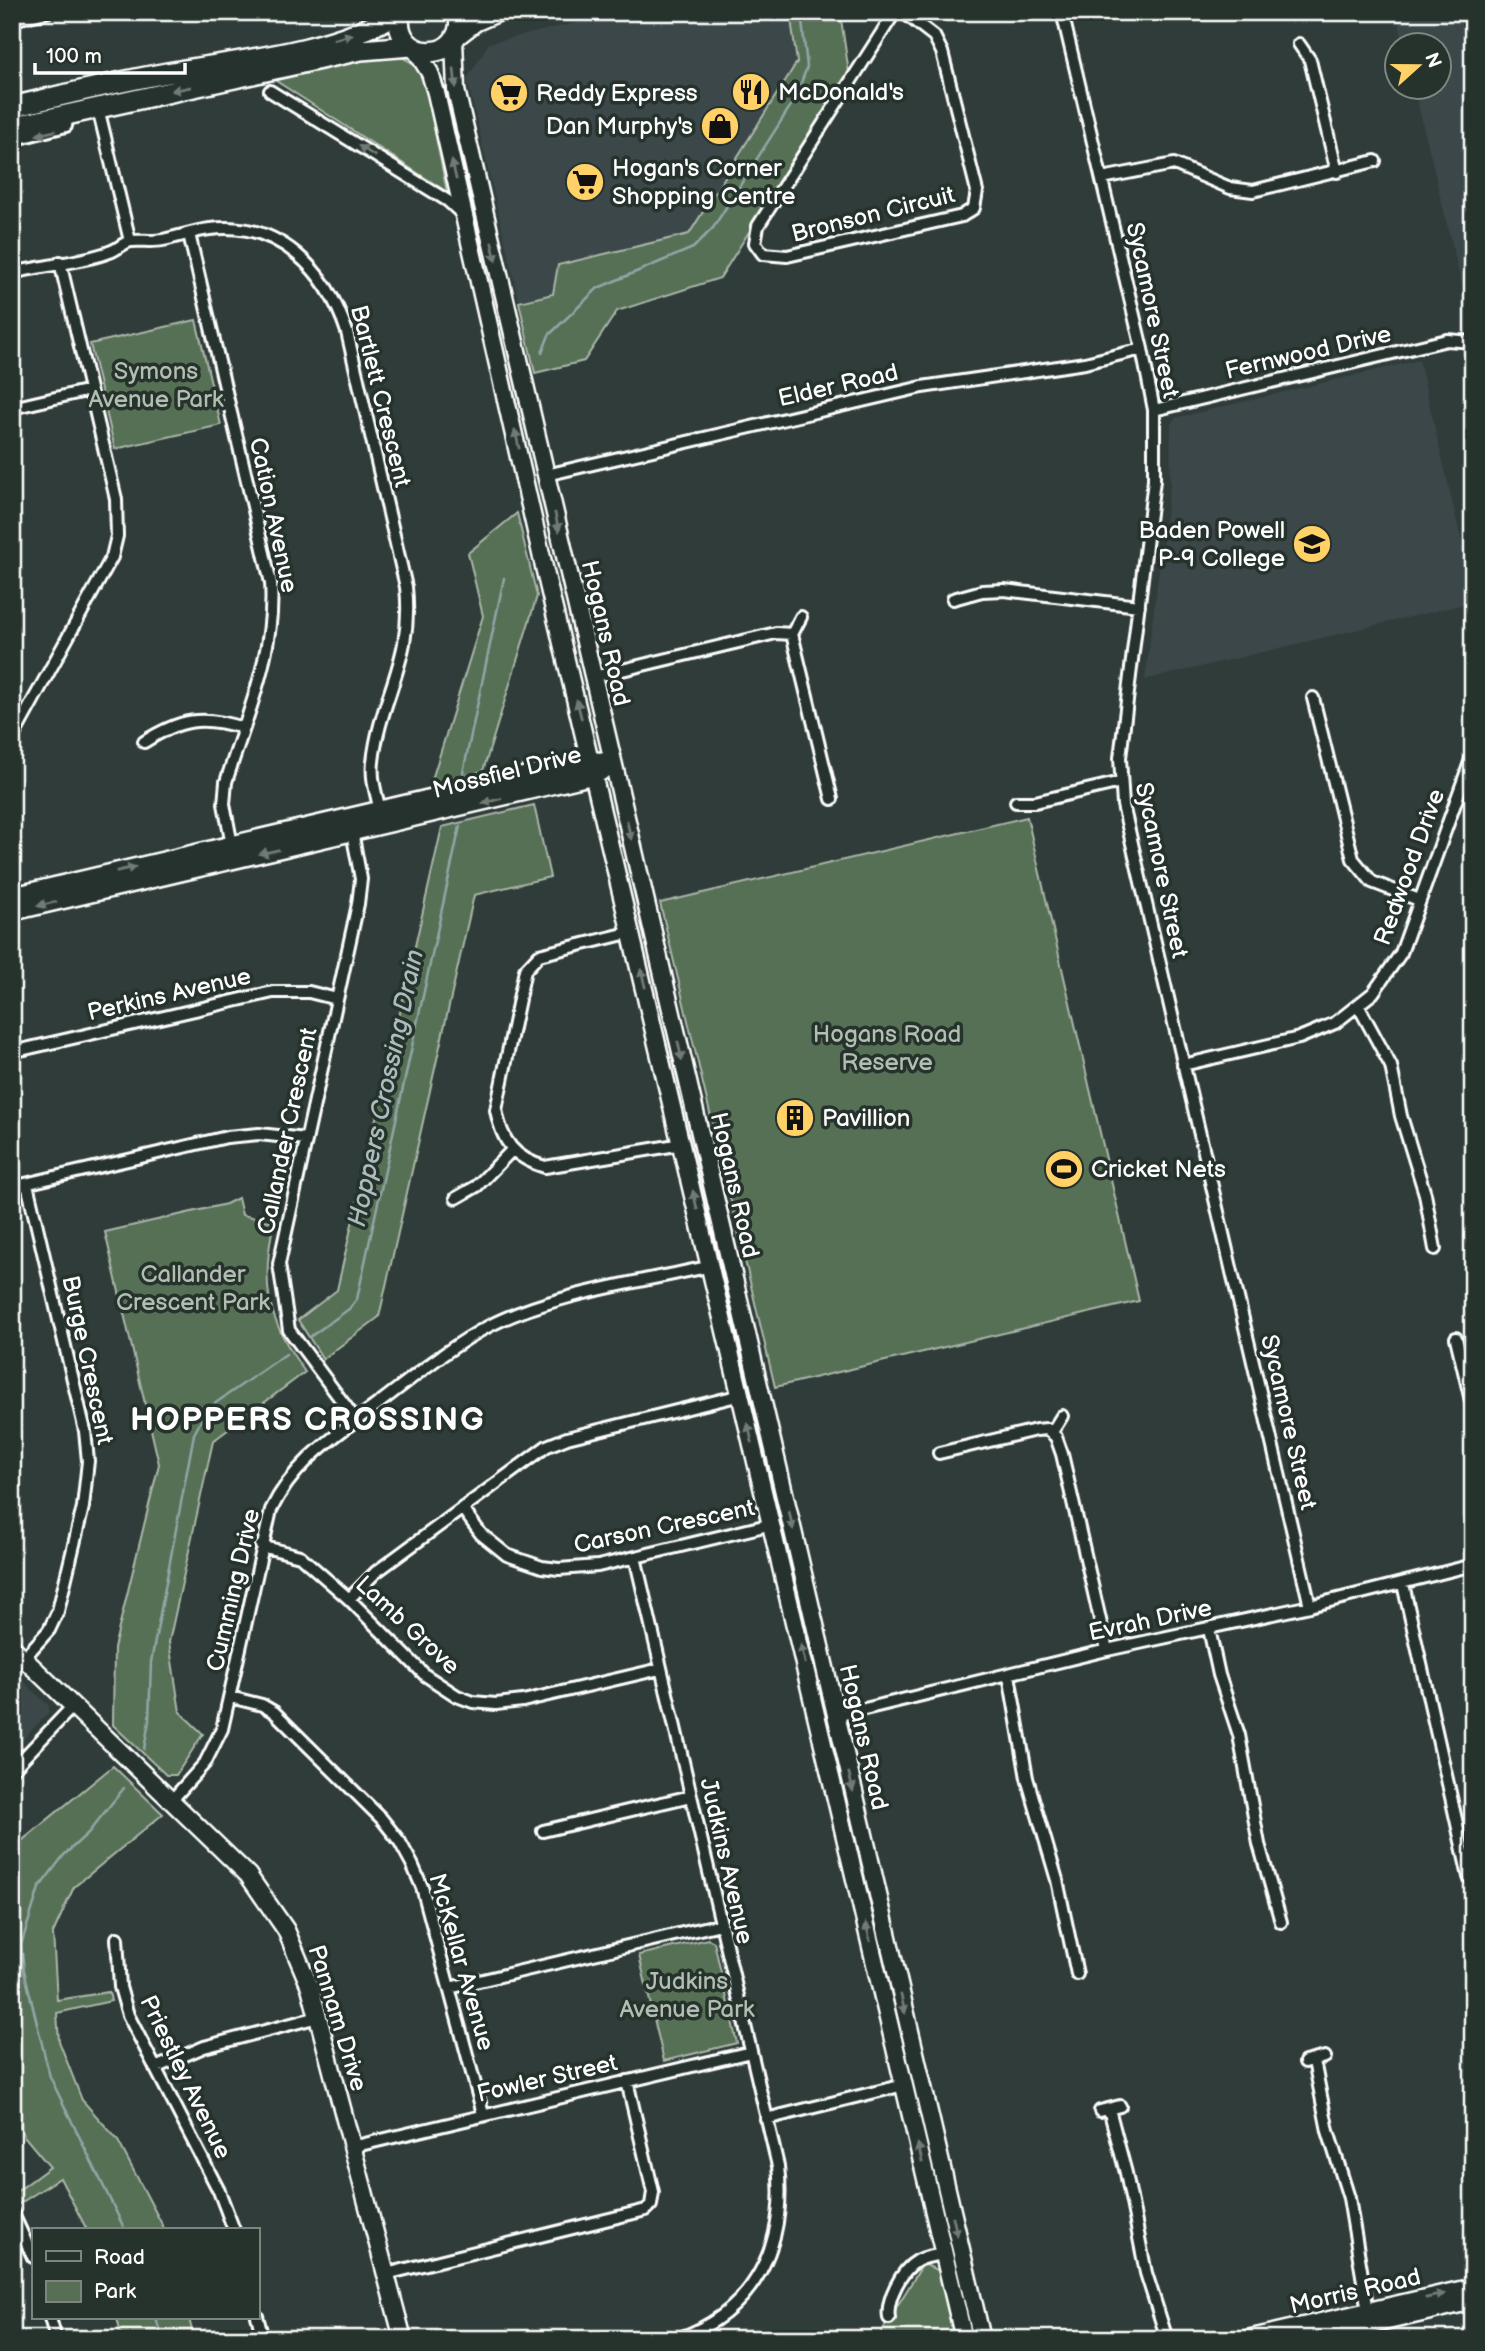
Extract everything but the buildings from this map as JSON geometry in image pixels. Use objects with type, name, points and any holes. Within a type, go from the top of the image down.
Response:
[{"type":"highway","points":[[456,38],[458,12]]},
{"type":"highway","points":[[12,127],[361,50],[413,47],[436,52],[475,21],[496,12]]},
{"type":"highway","points":[[12,107],[284,53],[365,31],[400,13],[400,31],[413,47]]},
{"type":"highway","points":[[92,89],[98,108]]},
{"type":"highway","points":[[51,98],[63,104],[68,114]]},
{"type":"street","points":[[12,20],[47,12]]},
{"type":"street","name":"Bronson Circuit","points":[[895,12],[758,226],[755,243],[763,254],[787,256],[962,216],[974,208],[977,191],[942,52],[934,36],[903,12]]},
{"type":"street","name":"Sycamore Street","points":[[1062,12],[1154,410],[1154,480],[1123,731],[1121,782],[1126,822],[1310,1606]]},
{"type":"street","name":"Hogans Road","points":[[456,38],[456,90],[982,2339]]},
{"type":"street","points":[[1299,44],[1310,60],[1337,172]]},
{"type":"street","name":"Hogans Road","points":[[413,47],[430,73],[436,93],[964,2339]]},
{"type":"street","points":[[270,91],[448,201],[464,216]]},
{"type":"street","points":[[98,108],[130,241]]},
{"type":"street","points":[[12,140],[56,131],[66,125],[68,114]]},
{"type":"street","points":[[1102,178],[1174,164],[1245,191],[1375,162]]},
{"type":"street","name":"Bartlett Crescent","points":[[12,273],[113,251],[130,241],[147,243],[228,228],[263,234],[281,242],[309,263],[326,284],[341,314],[406,587],[409,614],[403,656],[372,764],[382,817]]},
{"type":"street","name":"Cation Avenue","points":[[188,234],[271,583],[272,629],[226,782],[224,804],[234,852]]},
{"type":"street","points":[[12,739],[112,556],[117,537],[116,499],[60,262]]},
{"type":"street","name":"Fernwood Drive","points":[[1154,410],[1447,340],[1473,342]]},
{"type":"street","name":"Elder Road","points":[[546,475],[922,387],[1085,363],[1142,349]]},
{"type":"street","points":[[12,408],[90,390]]},
{"type":"street","points":[[526,481],[546,475]]},
{"type":"street","points":[[953,599],[982,591],[1004,590],[1139,606]]},
{"type":"street","points":[[801,617],[792,635],[832,799]]},
{"type":"street","points":[[593,677],[776,634],[792,635]]},
{"type":"street","points":[[1313,698],[1353,859],[1372,882],[1419,900]]},
{"type":"street","points":[[144,742],[172,726],[196,720],[216,720],[243,728]]},
{"type":"street","name":"Redwood Drive","points":[[1183,1065],[1299,1038],[1335,1023],[1359,1007],[1388,975],[1401,953],[1473,754]]},
{"type":"street","name":"Mossfiel Drive","points":[[12,896],[234,852],[613,763]]},
{"type":"street","points":[[1016,802],[1035,803],[1121,782]]},
{"type":"street","name":"Callander Crescent","points":[[350,825],[361,879],[279,1264],[289,1329],[356,1420]]},
{"type":"street","name":"Mossfiel Drive","points":[[12,912],[234,852]]},
{"type":"street","points":[[632,932],[539,955],[526,970],[496,1110],[500,1132],[511,1151],[527,1162],[545,1167],[682,1144]]},
{"type":"street","name":"Perkins Avenue","points":[[12,1052],[273,992],[309,992],[337,999]]},
{"type":"street","points":[[1359,1007],[1391,1066],[1401,1116],[1425,1194],[1435,1249]]},
{"type":"street","points":[[12,1187],[227,1137],[265,1134],[306,1139]]},
{"type":"street","points":[[456,1198],[477,1186],[511,1151]]},
{"type":"street","name":"Burge Crescent","points":[[18,1653],[49,1630],[58,1611],[83,1507],[88,1461],[85,1431],[27,1184]]},
{"type":"street","points":[[711,1266],[730,1264]]},
{"type":"street","name":"Cumming Drive","points":[[171,1801],[210,1755],[222,1729],[271,1510],[294,1471],[356,1420],[467,1339],[509,1317],[558,1302],[711,1266]]},
{"type":"street","points":[[1456,1338],[1473,1409]]},
{"type":"street","points":[[734,1365],[753,1352]]},
{"type":"street","points":[[349,1600],[376,1572],[547,1446],[566,1438],[741,1395]]},
{"type":"street","points":[[1052,1432],[1062,1416]]},
{"type":"street","points":[[939,1452],[1036,1430],[1052,1432]]},
{"type":"street","points":[[1052,1432],[1062,1454],[1107,1650]]},
{"type":"street","name":"Carson Crescent","points":[[462,1508],[493,1545],[507,1555],[542,1567],[578,1569],[772,1524]]},
{"type":"street","name":"Lamb Grove","points":[[261,1546],[300,1556],[425,1675],[457,1696],[473,1702],[496,1704],[523,1701],[660,1669]]},
{"type":"street","name":"Judkins Avenue","points":[[635,1557],[781,2191],[780,2215],[769,2254],[747,2292],[733,2307],[702,2328],[677,2339]]},
{"type":"street","name":"Evrah Drive","points":[[836,1716],[1107,1650],[1403,1584],[1473,1565]]},
{"type":"street","points":[[1403,1584],[1421,1675],[1442,1749],[1469,1877]]},
{"type":"street","points":[[1209,1629],[1219,1675],[1239,1735],[1259,1844],[1281,1922]]},
{"type":"street","name":"Pannam Drive","points":[[18,1653],[265,1896],[286,1930],[303,1969],[318,2017],[403,2339]]},
{"type":"street","points":[[1009,1675],[1027,1778],[1057,1880],[1077,1974]]},
{"type":"street","name":"McKellar Avenue","points":[[230,1697],[262,1705],[274,1713],[363,1798],[400,1842],[422,1887],[483,2114]]},
{"type":"street","points":[[12,1770],[73,1706]]},
{"type":"street","points":[[818,1721],[836,1716]]},
{"type":"street","points":[[543,1831],[691,1796]]},
{"type":"street","points":[[449,1988],[720,1924]]},
{"type":"street","name":"Priestley Avenue","points":[[117,1938],[122,1998],[135,2033],[219,2191],[233,2228]]},
{"type":"street","points":[[155,2068],[204,2047],[318,2017]]},
{"type":"street","name":"Fowler Street","points":[[352,2147],[751,2052]]},
{"type":"street","points":[[1315,2060],[1328,2131],[1349,2198],[1368,2311]]},
{"type":"street","points":[[386,2274],[640,2213],[651,2205],[653,2192],[627,2081]]},
{"type":"street","points":[[766,2119],[904,2085]]},
{"type":"street","points":[[1109,2109],[1126,2173],[1143,2262],[1167,2339]]},
{"type":"street","points":[[651,2205],[662,2212]]},
{"type":"street","points":[[12,2212],[32,2254]]},
{"type":"street","points":[[889,2318],[891,2297],[908,2269],[922,2258],[944,2254]]},
{"type":"street","name":"Morris Road","points":[[1247,2339],[1473,2287]]},
{"type":"street","name":"Morris Road","points":[[1311,2339],[1473,2301]]},
{"type":"street","points":[[51,2320],[56,2339]]},
{"type":"street","points":[[258,2320],[263,2339]]},
{"type":"shaded area","points":[[623,12],[790,12],[797,62],[689,234],[558,265],[553,294],[519,302],[467,79],[489,43]]},
{"type":"shaded area","points":[[1396,12],[1473,12],[1473,331],[1417,102],[1454,102],[1454,32],[1401,32]]},
{"type":"shaded area","name":"Baden Powell P-9 College","points":[[1419,360],[1473,590],[1473,602],[1145,680],[1170,483],[1171,424],[1175,418]]},
{"type":"shaded area","points":[[12,1670],[49,1706],[49,1712],[12,1751]]},
{"type":"green space","points":[[790,12],[840,12],[849,73],[720,278],[617,311],[584,361],[535,373],[519,302],[553,294],[558,265],[689,234],[797,62]]},
{"type":"green space","points":[[389,50],[422,68],[447,192],[270,77]]},
{"type":"green space","name":"Symons Avenue Park","points":[[196,320],[221,425],[115,449],[90,344]]},
{"type":"green space","points":[[517,513],[537,596],[483,771],[431,783],[483,616],[468,553]]},
{"type":"green space","points":[[534,805],[550,877],[474,895],[379,1317],[323,1359],[298,1320],[337,1290],[442,827]]},
{"type":"green space","name":"Hogans Road Reserve","points":[[1027,817],[1139,1301],[775,1387],[660,903]]},
{"type":"green space","name":"Callander Crescent Park","points":[[238,1198],[242,1215],[274,1222],[268,1265],[270,1301],[282,1335],[305,1372],[213,1441],[169,1642],[180,1712],[203,1734],[176,1775],[166,1775],[113,1725],[114,1648],[159,1464],[105,1232],[226,1204]]},
{"type":"green space","points":[[113,1766],[163,1814],[74,1887],[53,1933],[57,2000],[109,1992],[111,2001],[57,2013],[59,2041],[82,2100],[117,2139],[164,2228],[86,2228],[60,2178],[19,2204],[12,2195],[50,2167],[24,2136],[12,2108],[12,1856],[18,1844]]},
{"type":"green space","name":"Judkins Avenue Park","points":[[708,1939],[714,1942],[737,2043],[664,2061],[639,1955]]},
{"type":"green space","points":[[923,2264],[940,2271],[956,2339],[877,2339]]},
{"type":"green space","points":[[117,2320],[189,2320],[194,2339],[122,2339]]},
{"type":"waterway","name":"Hoppers Crossing Drain","points":[[542,353],[549,335],[598,288],[693,248],[713,228],[795,99],[807,67],[801,12]]},
{"type":"waterway","name":"Hoppers Crossing Drain","points":[[463,773],[504,578]]},
{"type":"waterway","name":"Hoppers Crossing Drain","points":[[311,1336],[349,1309],[357,1299],[460,826]]},
{"type":"waterway","name":"Hoppers Crossing Drain","points":[[144,1749],[149,1721],[151,1662],[194,1434],[207,1409],[286,1354]]},
{"type":"waterway","name":"Hoppers Crossing Drain","points":[[124,1788],[88,1833],[64,1855],[39,1888],[21,1945],[24,1970],[50,2077],[124,2228]]},
{"type":"waterway","name":"Hoppers Crossing Drain","points":[[157,2320],[162,2339]]},
{"type":"place","name":"McDonald's","points":[[751,92]]},
{"type":"place","name":"Reddy Express","points":[[509,93]]},
{"type":"place","name":"Dan Murphy's","points":[[720,126]]},
{"type":"place","name":"Hogan's Corner Shopping Centre","points":[[585,182]]},
{"type":"place","name":"Baden Powell P-9 College","points":[[1312,544]]},
{"type":"place","name":"Pavillion","points":[[795,1118]]},
{"type":"place","name":"Cricket Nets","points":[[1064,1169]]},
{"type":"district","name":"HOPPERS CROSSING","points":[[308,1419]]}]
